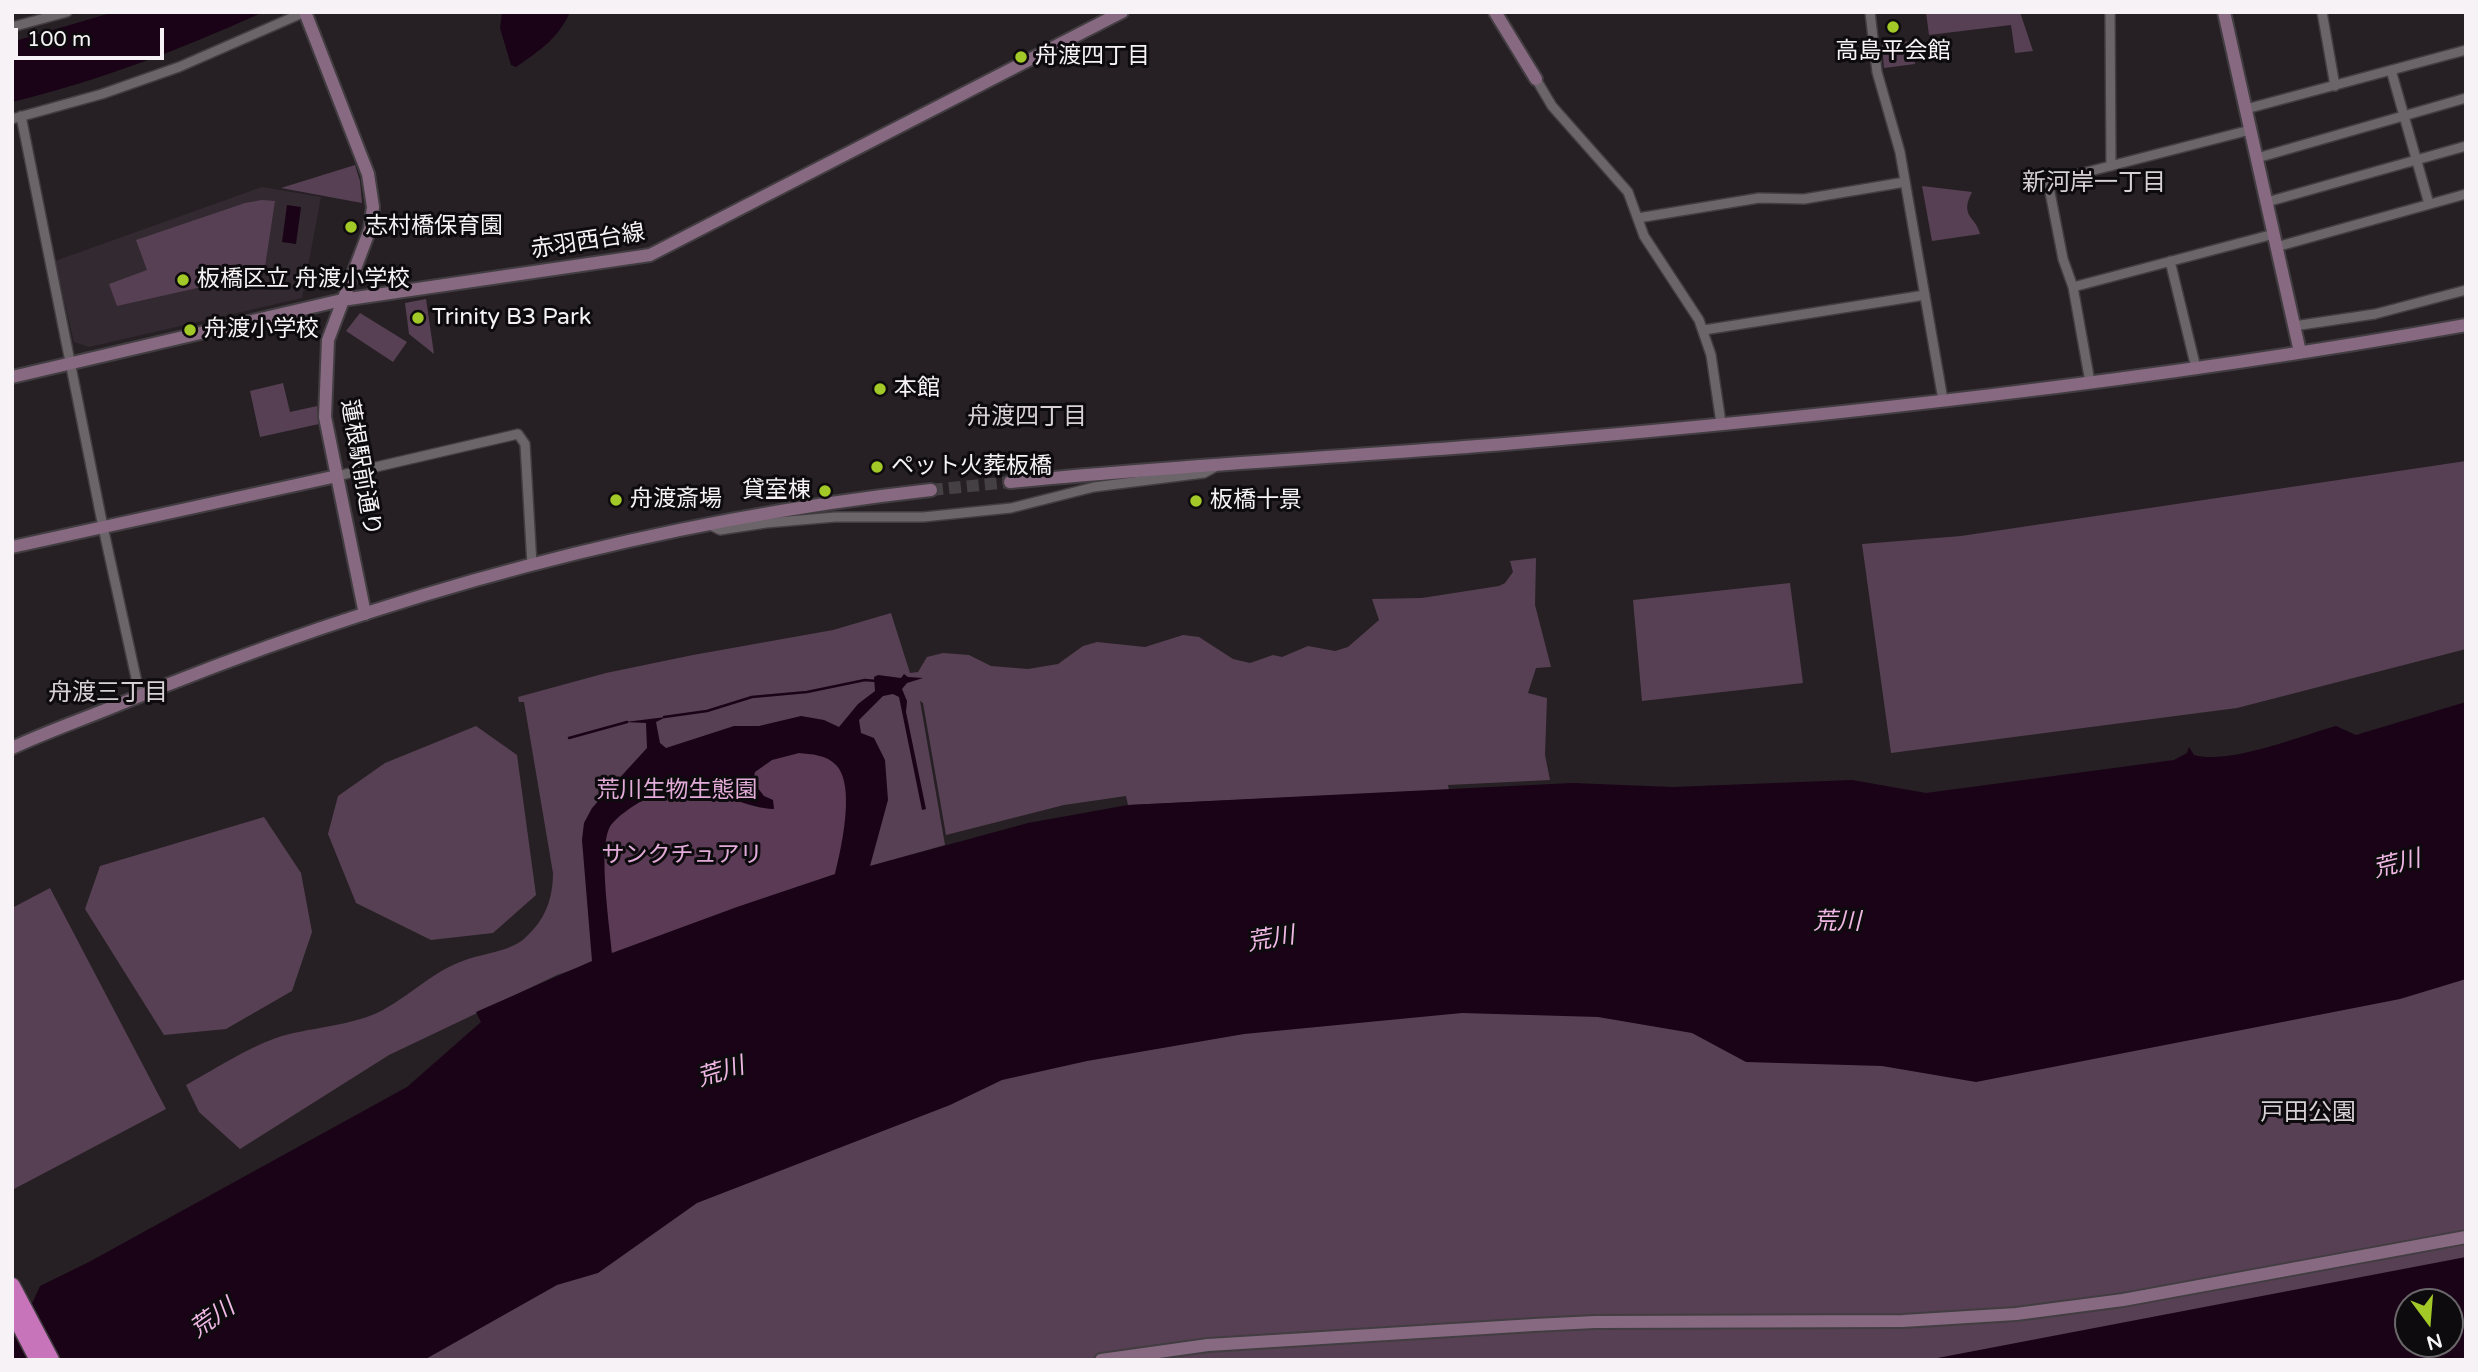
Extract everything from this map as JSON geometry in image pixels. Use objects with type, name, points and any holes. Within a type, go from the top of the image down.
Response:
[{"type":"highway","points":[[12,1286],[51,1360]]},
{"type":"highway","points":[[12,1310],[38,1360]]},
{"type":"street","points":[[12,27],[39,16],[67,12]]},
{"type":"street","points":[[140,696],[103,527],[72,363],[17,117],[102,94],[179,67],[305,12]]},
{"type":"street","name":"蓮根駅前通り","points":[[305,12],[368,174],[372,195],[368,240],[328,340],[325,417],[365,614]]},
{"type":"street","name":"赤羽西台線","points":[[12,377],[342,300],[630,260],[659,252],[1122,12]]},
{"type":"street","points":[[1495,12],[1552,106],[1628,192],[1644,236],[1704,330],[1711,355],[1721,423]]},
{"type":"street","points":[[1870,12],[1877,72],[1900,152],[1943,400]]},
{"type":"street","points":[[2110,12],[2111,166]]},
{"type":"street","points":[[2224,12],[2300,352]]},
{"type":"street","points":[[2322,12],[2335,86]]},
{"type":"street","points":[[2246,109],[2466,50]]},
{"type":"street","points":[[2391,70],[2429,204]]},
{"type":"street","points":[[2257,158],[2466,98]]},
{"type":"street","points":[[2090,382],[2073,287],[2063,259],[2048,182],[2250,130]]},
{"type":"street","points":[[2267,202],[2466,146]]},
{"type":"street","points":[[1638,218],[1759,198],[1804,199],[1905,182]]},
{"type":"street","points":[[2073,287],[2170,261],[2275,240],[2466,194]]},
{"type":"street","points":[[2170,261],[2196,368]]},
{"type":"street","points":[[2294,326],[2375,314],[2466,290]]},
{"type":"street","points":[[1704,330],[1925,295]]},
{"type":"street","points":[[1010,482],[1512,443],[1943,400],[2196,368],[2466,325]]},
{"type":"street","points":[[12,547],[517,434],[525,444],[532,565]]},
{"type":"street","points":[[707,524],[720,530],[835,517],[923,517],[996,507],[1011,508],[1094,487],[1204,473],[1222,464]]},
{"type":"street","points":[[12,748],[298,635],[532,565],[707,524],[824,503],[931,490]]},
{"type":"street","points":[[1101,1360],[1150,1351],[1209,1345],[1534,1325],[1595,1322],[1903,1321],[2016,1314],[2123,1300],[2466,1237]]},
{"type":"shaded area","name":"板橋区立 舟渡小学校","points":[[262,187],[321,197],[302,298],[89,347],[74,342],[55,261]]},
{"type":"green space","points":[[1926,12],[2020,12],[2033,51],[2015,53],[2011,25],[1929,35]]},
{"type":"green space","points":[[1912,41],[1915,64],[1884,68],[1882,44]]},
{"type":"green space","points":[[355,165],[362,203],[281,188]]},
{"type":"green space","points":[[1922,186],[1972,192],[1967,207],[1980,234],[1932,241]]},
{"type":"green space","points":[[275,201],[264,273],[117,306],[109,284],[147,270],[136,240],[245,203]]},
{"type":"green space","name":"Trinity B3 Park","points":[[426,299],[434,354],[409,334],[405,303]]},
{"type":"green space","points":[[360,313],[407,342],[393,362],[346,331]]},
{"type":"green space","points":[[283,383],[290,412],[317,406],[319,424],[260,437],[250,391]]},
{"type":"green space","points":[[2466,461],[2466,649],[2237,708],[1891,753],[1862,544],[1961,536]]},
{"type":"green space","name":"荒川生物生態園","points":[[1536,558],[1535,605],[1551,667],[1536,668],[1528,693],[1547,698],[1545,755],[1550,780],[1448,785],[1449,790],[1128,805],[1126,796],[1064,805],[946,835],[923,703],[920,701],[945,845],[870,866],[557,975],[389,1055],[240,1149],[199,1112],[186,1085],[242,1053],[276,1038],[354,1021],[379,1012],[449,967],[511,947],[525,938],[538,924],[551,892],[553,873],[524,702],[519,702],[518,697],[606,673],[833,630],[891,613],[910,673],[918,672],[927,657],[943,653],[969,655],[991,666],[1028,669],[1058,664],[1083,646],[1097,642],[1145,647],[1183,635],[1199,637],[1233,659],[1250,663],[1273,655],[1282,657],[1308,646],[1335,651],[1348,647],[1379,620],[1372,599],[1422,598],[1499,586],[1505,583],[1513,572],[1510,561]]},
{"type":"green space","points":[[1790,583],[1803,683],[1642,701],[1633,600]]},
{"type":"green space","points":[[476,726],[517,755],[536,895],[493,933],[431,940],[356,903],[328,834],[338,796],[385,763]]},
{"type":"green space","name":"サンクチュアリ","points":[[799,753],[828,759],[842,774],[845,787],[845,818],[835,874],[612,953],[604,891],[604,860],[609,830],[614,821],[644,799],[676,789],[726,797],[760,809],[773,800],[758,789],[755,772],[772,760]]},
{"type":"green space","points":[[264,817],[301,873],[312,932],[292,991],[226,1029],[164,1035],[85,909],[100,866]]},
{"type":"green space","name":"戸田公園","points":[[2466,846],[2466,1360],[260,1360],[629,1101]]},
{"type":"green space","points":[[50,888],[166,1109],[12,1190],[12,908]]},
{"type":"water","points":[[114,12],[263,12],[140,63],[12,102],[12,42]]},
{"type":"water","points":[[502,12],[570,12],[554,37],[516,67],[511,65],[500,28]]},
{"type":"water","points":[[287,205],[301,207],[296,244],[282,242]]},
{"type":"water","name":"荒川","points":[[904,674],[908,677],[923,678],[907,683],[902,689],[907,701],[906,712],[926,809],[922,810],[899,697],[893,694],[883,696],[859,720],[861,733],[874,738],[885,760],[888,800],[870,866],[1028,823],[1128,805],[1572,783],[1673,787],[1852,780],[1926,793],[2174,760],[2187,753],[2189,747],[2194,755],[2209,757],[2245,753],[2336,726],[2356,735],[2466,702],[2466,979],[2400,999],[1976,1082],[1882,1066],[1746,1062],[1692,1033],[1598,1017],[1462,1013],[1244,1034],[1087,1061],[1002,1080],[950,1105],[697,1203],[598,1273],[557,1285],[424,1360],[12,1360],[12,1316],[31,1306],[40,1286],[89,1262],[407,1087],[481,1022],[476,1012],[592,961],[582,840],[584,823],[592,808],[647,748],[646,723],[625,722],[666,717],[656,722],[660,743],[666,748],[734,726],[759,726],[801,716],[824,720],[839,727],[858,704],[875,691],[874,677],[878,675],[901,678]],"holes":[[[799,753],[828,759],[842,774],[845,787],[845,818],[835,874],[612,953],[605,867],[607,835],[611,825],[647,798],[682,788],[707,791],[754,806],[774,809],[773,800],[764,796],[753,782],[755,772],[772,760]]]},
{"type":"water","points":[[2466,1257],[2466,1360],[1927,1360]]},
{"type":"waterway","points":[[664,717],[707,711],[752,697],[807,692],[865,680],[876,681]]},
{"type":"waterway","points":[[569,738],[627,722]]},
{"type":"tunnel","points":[[931,490],[1010,482]]},
{"type":"place","name":"高島平会館","points":[[1893,27]]},
{"type":"place","name":"舟渡四丁目","points":[[1021,57]]},
{"type":"place","name":"志村橋保育園","points":[[351,227]]},
{"type":"place","name":"板橋区立 舟渡小学校","points":[[183,280]]},
{"type":"place","name":"Trinity B3 Park","points":[[418,318]]},
{"type":"place","name":"舟渡小学校","points":[[190,330]]},
{"type":"place","name":"本館","points":[[880,389]]},
{"type":"place","name":"ペット火葬板橋","points":[[877,467]]},
{"type":"place","name":"貸室棟","points":[[825,491]]},
{"type":"place","name":"舟渡斎場","points":[[616,500]]},
{"type":"place","name":"板橋十景","points":[[1196,501]]},
{"type":"district","name":"新河岸一丁目","points":[[2094,184]]},
{"type":"district","name":"舟渡四丁目","points":[[1027,418]]},
{"type":"district","name":"舟渡三丁目","points":[[108,694]]},
{"type":"district","name":"戸田公園","points":[[2308,1114]]}]
